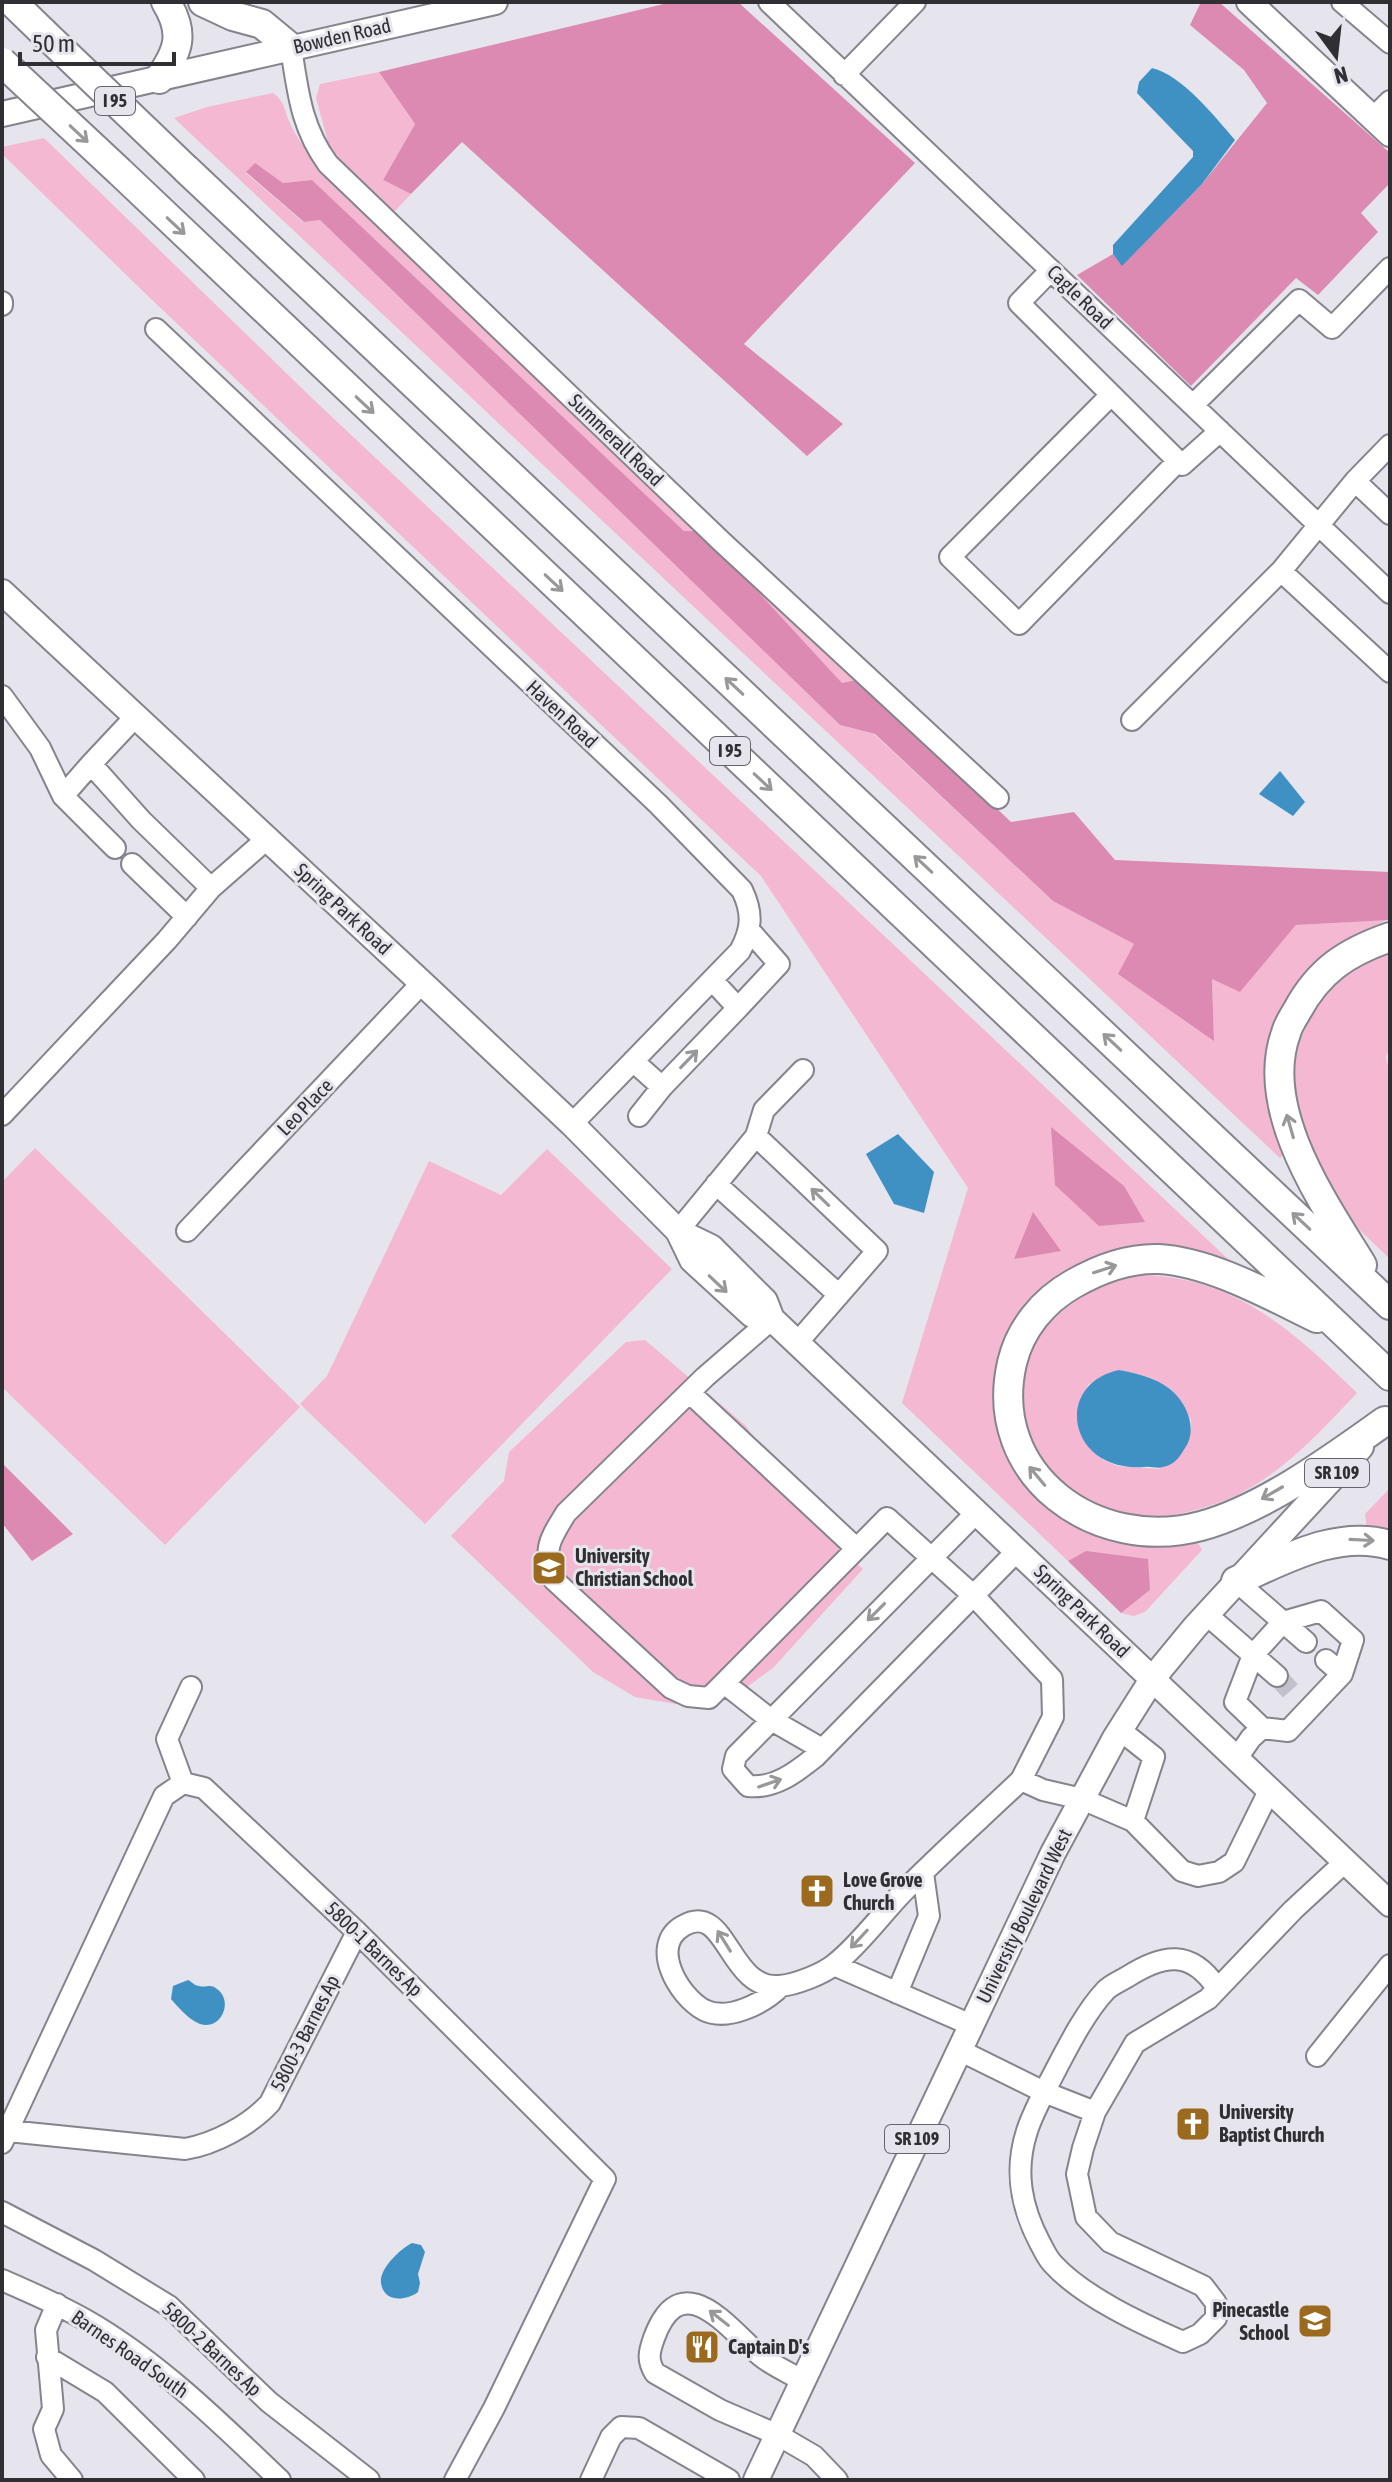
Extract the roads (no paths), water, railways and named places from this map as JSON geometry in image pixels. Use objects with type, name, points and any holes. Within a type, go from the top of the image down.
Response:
[{"type":"highway","name":"I 95","points":[[12,2],[1384,1299]]},
{"type":"highway","points":[[159,79],[174,58],[178,37],[175,16],[166,2]]},
{"type":"highway","points":[[203,2],[233,16],[262,24],[291,48]]},
{"type":"highway","name":"I 95","points":[[2,62],[1390,1376]]},
{"type":"highway","points":[[1384,1299],[1316,1189],[1292,1137],[1280,1090],[1285,1034],[1307,991],[1322,974],[1353,952],[1390,937]]},
{"type":"highway","points":[[1341,1330],[1264,1293],[1178,1261],[1156,1259],[1112,1266],[1052,1296],[1026,1328],[1016,1348],[1008,1382],[1008,1414],[1012,1432],[1020,1454],[1034,1474],[1049,1491],[1079,1513],[1120,1528],[1156,1531],[1202,1526],[1250,1506],[1326,1462],[1388,1419]]},
{"type":"highway","points":[[1236,1581],[1293,1556],[1350,1539],[1374,1540],[1390,1545]]},
{"type":"main road","name":"Bowden Road","points":[[2,114],[291,48],[427,9],[495,2]]},
{"type":"main road","points":[[1249,2],[1384,118]]},
{"type":"main road","name":"Spring Park Road","points":[[2,592],[572,1124],[678,1231],[711,1247],[765,1301],[772,1319],[1390,1904]]},
{"type":"main road","name":"University Boulevard West","points":[[756,2480],[1053,1853],[1120,1730],[1153,1678],[1206,1614],[1388,1419]]},
{"type":"street","name":"Cagle Road","points":[[769,2],[1390,593]]},
{"type":"street","points":[[844,75],[915,2]]},
{"type":"street","points":[[1342,2],[1390,43]]},
{"type":"street","name":"Summerall Road","points":[[291,48],[305,122],[314,144],[328,164],[722,542],[998,798]]},
{"type":"street","points":[[1193,405],[1299,300],[1332,328],[1390,268]]},
{"type":"street","points":[[1051,270],[1019,303],[1182,465],[1220,431]]},
{"type":"street","name":"Haven Road","points":[[156,329],[658,804],[742,890],[749,904],[750,931]]},
{"type":"street","points":[[1111,395],[950,557],[1019,624],[1178,461]]},
{"type":"street","points":[[1132,720],[1281,571],[1355,481],[1390,445]]},
{"type":"street","points":[[1355,481],[1390,514]]},
{"type":"street","points":[[1281,571],[1390,672]]},
{"type":"street","points":[[2,696],[40,748],[63,796],[115,848]]},
{"type":"street","points":[[63,796],[136,716]]},
{"type":"street","points":[[91,764],[141,820],[211,888]]},
{"type":"street","points":[[2,1115],[211,888],[268,838]]},
{"type":"street","points":[[132,864],[187,917]]},
{"type":"street","points":[[572,1124],[740,951],[750,931],[779,964],[662,1087],[639,1116]]},
{"type":"street","points":[[712,980],[738,1008]]},
{"type":"street","name":"Leo Place","points":[[187,1231],[422,983]]},
{"type":"street","points":[[633,1061],[662,1087]]},
{"type":"street","points":[[678,1231],[756,1136],[764,1110],[803,1070]]},
{"type":"street","points":[[756,1136],[877,1251],[797,1343]]},
{"type":"street","points":[[716,1184],[839,1295]]},
{"type":"street","points":[[772,1319],[566,1513],[552,1535],[546,1556],[554,1580],[671,1688],[688,1696],[709,1698],[887,1518],[974,1596],[1052,1679],[1053,1717],[1021,1780],[923,1873],[834,1965],[781,1986],[748,2008],[730,2013],[705,2010],[694,2003],[671,1973],[670,1937],[690,1922],[715,1927],[749,1977],[762,1985],[781,1986]]},
{"type":"street","points":[[690,1393],[856,1548]]},
{"type":"street","points":[[977,1512],[736,1756],[733,1769],[748,1786],[763,1788],[792,1775],[822,1749],[1018,1550]]},
{"type":"street","points":[[1236,1581],[1306,1642]]},
{"type":"street","points":[[1321,1611],[1353,1640],[1342,1674],[1302,1703],[1288,1731],[1262,1728],[1235,1702],[1253,1655],[1283,1622],[1321,1611]]},
{"type":"street","points":[[1206,1614],[1277,1676]]},
{"type":"street","points":[[1326,1660],[1342,1674]]},
{"type":"street","points":[[724,1683],[770,1719],[822,1749]]},
{"type":"street","points":[[5,2137],[164,1796],[183,1783],[167,1739],[191,1687]]},
{"type":"street","points":[[1237,1758],[1262,1728]]},
{"type":"street","points":[[1120,1730],[1154,1757],[1133,1821]]},
{"type":"street","points":[[1021,1780],[1043,1790],[1082,1799],[1133,1821],[1182,1871],[1198,1876],[1219,1872],[1234,1862],[1270,1789]]},
{"type":"street","name":"5800-1 Barnes Ap","points":[[183,1783],[204,1788],[238,1817],[605,2179],[494,2408],[455,2480]]},
{"type":"street","points":[[1217,1988],[1207,1972],[1196,1964],[1180,1959],[1164,1959],[1146,1964],[1106,1989],[1044,2092],[1027,2132],[1020,2171],[1021,2194],[1029,2221],[1051,2262],[1075,2284],[1138,2323],[1183,2342],[1200,2334],[1216,2318],[1216,2303],[1203,2286],[1110,2242],[1086,2217],[1077,2174],[1095,2112],[1135,2043],[1208,1999],[1293,1910],[1346,1861]]},
{"type":"street","points":[[897,1993],[929,1916],[923,1873]]},
{"type":"street","name":"5800-3 Barnes Ap","points":[[5,2137],[185,2149],[211,2142],[251,2119],[270,2103],[357,1932]]},
{"type":"street","points":[[834,1965],[971,2025]]},
{"type":"street","points":[[1317,2056],[1390,1965]]},
{"type":"street","points":[[959,2050],[1044,2092],[1095,2112]]},
{"type":"street","name":"5800-2 Barnes Ap","points":[[2,2212],[94,2260],[169,2306],[269,2402],[369,2480]]},
{"type":"street","name":"Barnes Road South","points":[[2,2280],[57,2304],[161,2371],[280,2480]]},
{"type":"street","points":[[57,2304],[46,2330],[53,2409],[44,2429],[51,2455],[72,2480]]},
{"type":"street","points":[[803,2381],[761,2357],[739,2333],[705,2307],[694,2304],[680,2306],[668,2314],[658,2327],[649,2351],[655,2373],[720,2410],[778,2435],[814,2456],[837,2480]]},
{"type":"street","points":[[47,2357],[105,2392],[194,2480]]},
{"type":"street","points":[[591,2480],[611,2437],[621,2427],[639,2428],[729,2480]]},
{"type":"water","points":[[1152,68],[1186,88],[1235,140],[1202,184],[1122,266],[1113,254],[1113,245],[1193,157],[1193,151],[1137,93],[1139,82]]},
{"type":"water","points":[[1280,771],[1305,802],[1293,816],[1259,794]]},
{"type":"water","points":[[898,1134],[934,1172],[924,1213],[894,1204],[866,1154]]},
{"type":"water","points":[[1119,1370],[1146,1376],[1164,1385],[1186,1409],[1191,1433],[1189,1441],[1170,1465],[1158,1468],[1119,1465],[1099,1456],[1085,1443],[1078,1426],[1078,1408],[1084,1392],[1098,1378]]},
{"type":"water","points":[[188,1980],[198,1986],[212,1986],[222,1994],[225,2007],[214,2023],[196,2022],[171,1999],[173,1986]]},
{"type":"water","points":[[412,2243],[421,2245],[425,2252],[418,2274],[418,2292],[408,2297],[391,2297],[381,2283],[383,2272],[396,2255]]},
{"type":"tunnel","points":[[1277,1676],[1295,1696]]},
{"type":"place","name":"University Christian School","points":[[549,1568]]},
{"type":"place","name":"Love Grove Church","points":[[817,1891]]},
{"type":"place","name":"University Baptist Church","points":[[1193,2124]]},
{"type":"place","name":"Pinecastle School","points":[[1315,2321]]},
{"type":"place","name":"Captain D's","points":[[702,2347]]}]
